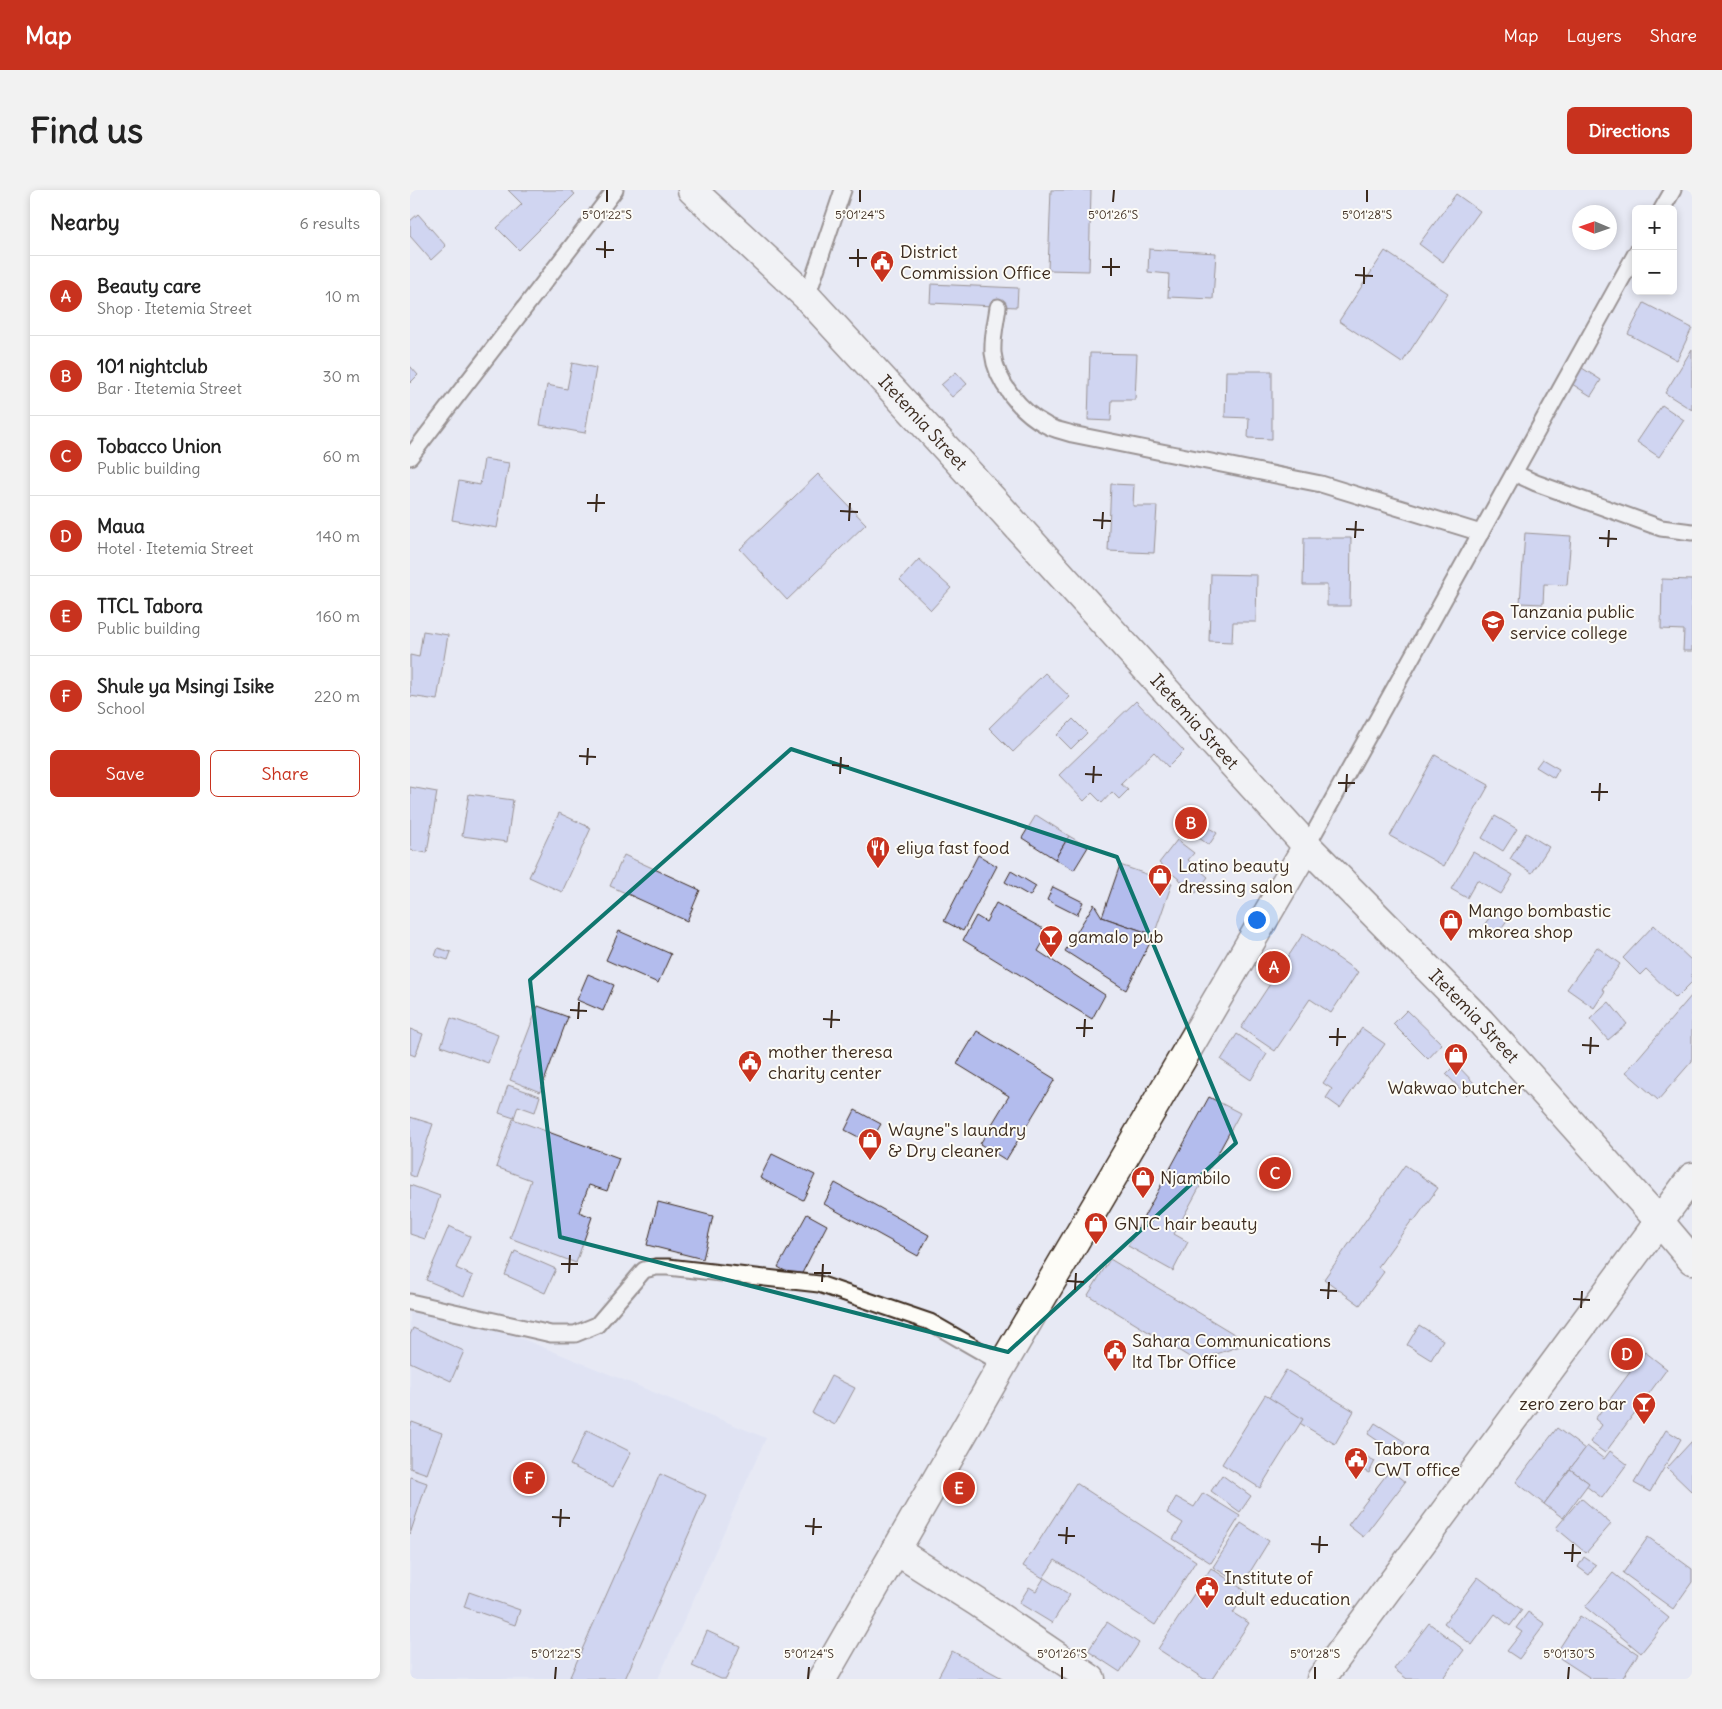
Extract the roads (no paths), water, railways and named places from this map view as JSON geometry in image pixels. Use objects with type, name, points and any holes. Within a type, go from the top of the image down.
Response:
[{"type":"street","name":"Itetemia Street","points":[[692,190],[807,297],[1306,846],[1481,1022],[1660,1222],[1688,1247]]},
{"type":"street","points":[[822,1679],[1003,1364],[1306,846]]},
{"type":"street","points":[[1321,1679],[1692,1177]]},
{"type":"street","points":[[895,1550],[977,1602],[1091,1679]]},
{"type":"lane","points":[[410,457],[615,190]]},
{"type":"lane","points":[[807,297],[843,190]]},
{"type":"lane","points":[[1664,205],[1673,190]]},
{"type":"lane","points":[[1306,846],[1632,260]]},
{"type":"lane","points":[[998,306],[993,352],[996,366],[1009,392],[1028,412],[1047,426],[1072,434],[1321,484],[1481,533]]},
{"type":"lane","points":[[1514,473],[1536,483],[1662,528],[1692,532]]},
{"type":"lane","points":[[410,1302],[551,1334],[575,1334],[597,1325],[644,1270],[656,1267],[692,1268],[819,1284],[930,1322],[1003,1364]]},
{"type":"place","name":"District Commission Office","points":[[882,283]]},
{"type":"place","name":"Tanzania public service college","points":[[1493,643]]},
{"type":"place","name":"101 nightclub","points":[[1191,823]]},
{"type":"place","name":"eliya fast food","points":[[878,869]]},
{"type":"place","name":"Latino beauty dressing salon","points":[[1160,897]]},
{"type":"place","name":"Mango bombastic mkorea shop","points":[[1451,942]]},
{"type":"place","name":"gamalo pub","points":[[1051,958]]},
{"type":"place","name":"Beauty care","points":[[1274,967]]},
{"type":"place","name":"Wakwao butcher","points":[[1456,1076]]},
{"type":"place","name":"mother theresa charity center","points":[[750,1083]]},
{"type":"place","name":"Wayne\"s laundry & Dry cleaner","points":[[870,1161]]},
{"type":"place","name":"Tobacco Union","points":[[1275,1173]]},
{"type":"place","name":"Njambilo","points":[[1143,1199]]},
{"type":"place","name":"GNTC hair beauty","points":[[1096,1245]]},
{"type":"place","name":"Maua","points":[[1627,1354]]},
{"type":"place","name":"Sahara Communications ltd Tbr Office","points":[[1115,1372]]},
{"type":"place","name":"zero zero bar","points":[[1644,1425]]},
{"type":"place","name":"Shule ya Msingi Isike","points":[[529,1478]]},
{"type":"place","name":"Tabora CWT office","points":[[1356,1480]]},
{"type":"place","name":"TTCL Tabora","points":[[959,1488]]},
{"type":"place","name":"Institute of adult education","points":[[1207,1609]]}]
